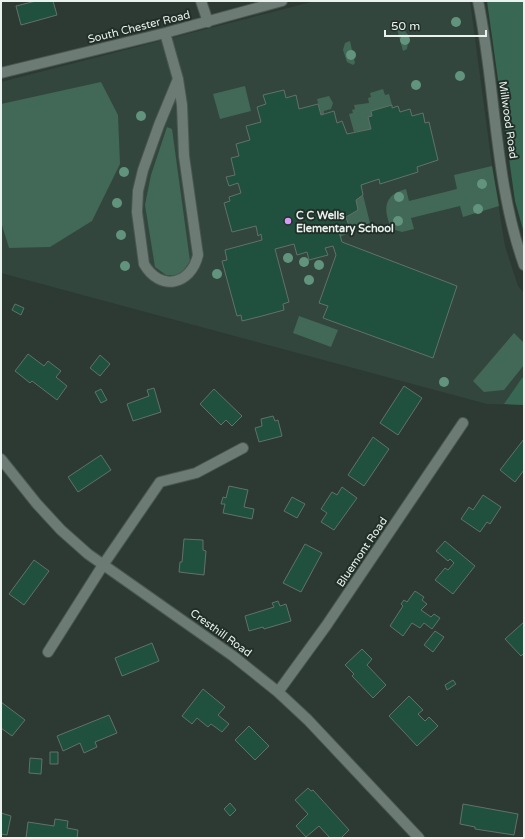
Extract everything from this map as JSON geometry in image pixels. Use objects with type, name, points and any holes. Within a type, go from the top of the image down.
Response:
[{"type":"street","points":[[201,1],[208,22]]},
{"type":"street","name":"South Chester Road","points":[[1,73],[208,22],[282,1]]},
{"type":"street","name":"Millwood Road","points":[[478,1],[512,223],[524,265]]},
{"type":"street","points":[[165,33],[178,79],[182,105],[184,156],[198,255],[196,265],[191,273],[183,279],[174,282],[165,282],[156,278],[148,271],[144,264],[137,212],[138,191],[143,170],[178,79]]},
{"type":"street","name":"Bluemont Road","points":[[278,692],[326,626],[463,424]]},
{"type":"street","points":[[48,652],[103,565],[160,482],[196,473],[243,448]]},
{"type":"street","name":"Cresthill Road","points":[[1,459],[37,504],[61,530],[103,565],[233,656],[278,692],[308,720],[418,838]]},
{"type":"shaded area","name":"C C Wells Elementary School","points":[[315,1],[470,1],[492,166],[505,246],[518,286],[524,293],[524,405],[487,404],[1,273],[1,82]]},
{"type":"green space","points":[[487,1],[524,1],[524,233],[515,201]]},
{"type":"green space","points":[[402,27],[409,36],[407,49],[403,51],[397,29]]},
{"type":"green space","points":[[350,41],[355,63],[353,65],[347,62],[343,50],[345,43]]},
{"type":"green space","points":[[101,82],[118,115],[120,164],[92,221],[50,247],[9,248],[1,222],[1,104]]},
{"type":"green space","points":[[245,86],[251,111],[220,119],[213,94]]},
{"type":"green space","points":[[383,89],[385,95],[389,94],[392,105],[371,111],[372,116],[368,118],[371,129],[354,132],[349,114],[353,113],[352,110],[355,109],[354,105],[369,103],[368,98],[371,97],[370,93]]},
{"type":"green space","points":[[329,96],[333,103],[331,109],[324,111],[324,114],[321,115],[317,99]]},
{"type":"green space","points":[[167,127],[172,129],[190,261],[180,276],[166,275],[155,267],[145,205],[151,175]]},
{"type":"green space","points":[[492,166],[499,206],[463,217],[460,206],[411,218],[414,229],[402,232],[392,229],[386,209],[389,199],[399,191],[406,189],[409,201],[457,189],[454,175]]},
{"type":"green space","points":[[363,195],[370,223],[340,237],[339,232],[349,229],[346,217],[358,210],[356,200]]},
{"type":"green space","points":[[299,316],[338,330],[331,347],[293,333]]},
{"type":"green space","points":[[514,333],[524,343],[524,365],[504,390],[484,392],[473,381]]},
{"type":"green space","points":[[522,378],[524,378],[524,405],[504,404]]},
{"type":"building","points":[[36,1],[53,1],[57,15],[21,25],[16,6]]},
{"type":"building","name":"C C Wells Elementary School","points":[[284,90],[286,98],[296,95],[299,109],[318,104],[321,115],[334,111],[337,123],[342,121],[347,134],[371,129],[368,117],[372,116],[371,111],[392,105],[392,108],[398,106],[400,112],[410,109],[412,116],[423,113],[425,123],[429,122],[438,160],[417,167],[418,172],[380,184],[379,179],[361,185],[363,195],[356,200],[358,210],[346,217],[350,229],[339,232],[342,242],[457,286],[433,358],[323,318],[328,306],[319,303],[336,255],[333,246],[325,248],[328,255],[309,260],[307,252],[297,255],[294,244],[275,249],[289,302],[283,304],[284,310],[262,316],[242,321],[241,315],[237,316],[222,261],[227,260],[225,250],[262,240],[261,234],[258,236],[256,226],[232,232],[224,203],[230,201],[229,197],[241,193],[238,183],[229,186],[226,177],[235,175],[231,158],[239,156],[236,144],[250,140],[246,126],[261,122],[257,107],[266,104],[263,95]]},
{"type":"building","points":[[15,304],[24,308],[21,315],[12,310]]},
{"type":"building","points":[[28,354],[44,366],[48,361],[61,371],[56,377],[67,386],[57,400],[32,381],[30,383],[15,371]]},
{"type":"building","points":[[100,355],[110,364],[100,376],[90,368]]},
{"type":"building","points":[[404,386],[422,398],[398,435],[380,423]]},
{"type":"building","points":[[154,388],[161,412],[133,421],[127,404],[149,396],[147,390]]},
{"type":"building","points":[[101,389],[107,400],[101,403],[95,392]]},
{"type":"building","points":[[214,389],[242,416],[232,426],[226,420],[221,425],[200,404]]},
{"type":"building","points":[[273,416],[275,421],[278,420],[282,436],[259,442],[255,428],[262,426],[261,419]]},
{"type":"building","points":[[373,437],[389,449],[364,486],[348,475]]},
{"type":"building","points":[[524,439],[524,470],[515,482],[500,470]]},
{"type":"building","points":[[101,455],[111,470],[78,492],[68,477]]},
{"type":"building","points":[[229,486],[248,490],[244,507],[254,509],[252,519],[223,513],[225,504],[221,504],[223,497],[226,498]]},
{"type":"building","points":[[342,487],[357,498],[334,530],[321,522],[327,513],[321,509],[332,492],[337,495]]},
{"type":"building","points":[[483,495],[501,507],[490,524],[487,522],[480,532],[461,519],[469,507],[473,510]]},
{"type":"building","points":[[292,497],[305,504],[297,518],[284,511]]},
{"type":"building","points":[[184,539],[203,540],[203,550],[206,551],[204,575],[179,572],[180,562],[182,562]]},
{"type":"building","points":[[445,541],[475,566],[453,594],[435,580],[445,568],[448,570],[454,563],[450,559],[448,561],[436,551]]},
{"type":"building","points":[[305,544],[322,553],[301,592],[283,583]]},
{"type":"building","points":[[34,560],[49,571],[24,605],[9,594]]},
{"type":"building","points":[[415,591],[424,597],[422,600],[427,604],[421,610],[431,617],[434,614],[440,618],[432,629],[424,623],[420,628],[412,623],[403,636],[390,626],[403,606],[401,604],[404,600],[407,602]]},
{"type":"building","points":[[278,601],[280,606],[286,604],[291,621],[264,629],[263,627],[249,631],[245,616],[274,607],[272,603]]},
{"type":"building","points":[[524,622],[524,653],[521,656],[505,639]]},
{"type":"building","points":[[435,631],[444,637],[433,652],[424,645]]},
{"type":"building","points":[[152,643],[159,661],[122,676],[115,658]]},
{"type":"building","points":[[362,649],[372,659],[367,665],[386,685],[373,698],[352,676],[354,674],[345,665]]},
{"type":"building","points":[[453,680],[456,684],[447,690],[445,685]]},
{"type":"building","points":[[203,689],[225,707],[218,715],[229,724],[222,732],[211,724],[208,727],[197,718],[192,724],[182,716]]},
{"type":"building","points":[[409,696],[423,710],[418,714],[425,721],[429,717],[438,726],[417,746],[389,716]]},
{"type":"building","points":[[1,702],[25,720],[12,736],[1,728]]},
{"type":"building","points":[[109,715],[117,733],[95,742],[97,747],[84,753],[80,743],[63,751],[57,736]]},
{"type":"building","points":[[249,726],[269,746],[255,760],[235,740]]},
{"type":"building","points":[[50,752],[58,752],[58,764],[50,764]]},
{"type":"building","points":[[30,758],[42,759],[41,774],[29,773]]},
{"type":"building","points":[[308,788],[311,791],[313,790],[349,830],[341,838],[330,838],[319,826],[306,837],[296,826],[308,814],[295,800]]},
{"type":"building","points":[[230,803],[236,810],[230,816],[224,809]]},
{"type":"building","points":[[463,804],[518,814],[514,835],[475,829],[475,827],[460,824]]},
{"type":"building","points":[[1,813],[11,816],[7,835],[1,834]]},
{"type":"building","points":[[55,819],[68,821],[67,828],[78,830],[77,838],[26,838],[28,822],[54,826]]},
{"type":"place","name":"C C Wells Elementary School","points":[[288,221]]}]
